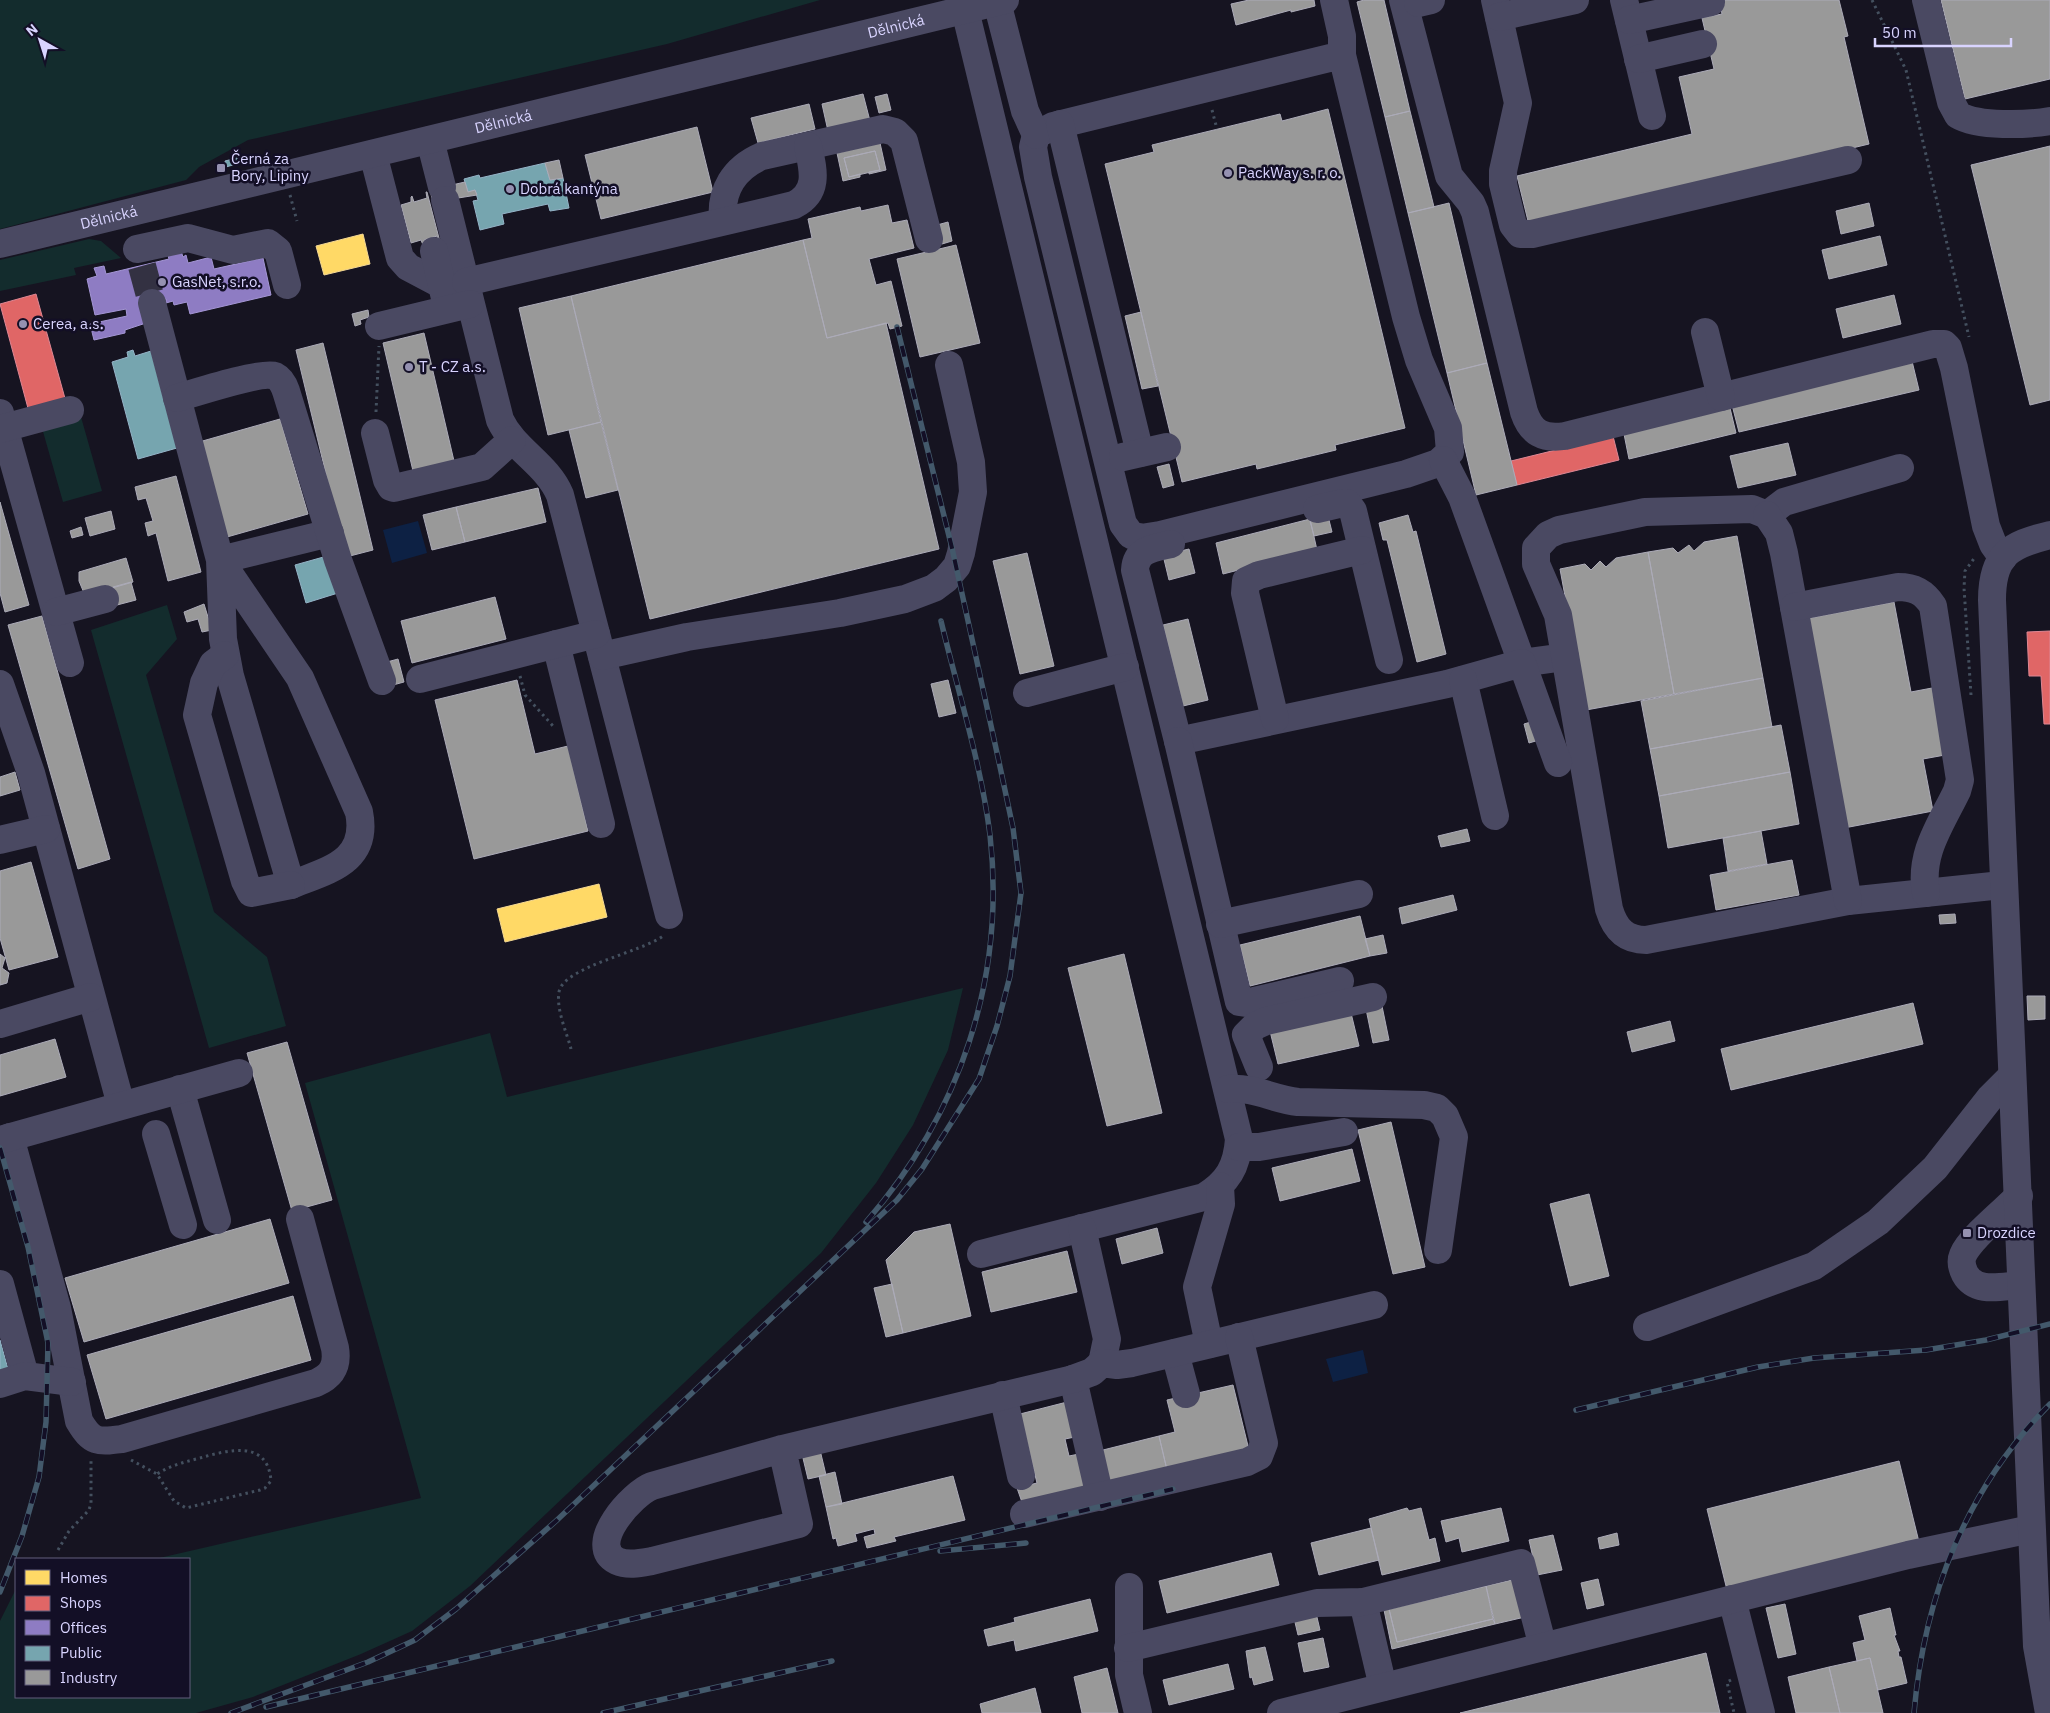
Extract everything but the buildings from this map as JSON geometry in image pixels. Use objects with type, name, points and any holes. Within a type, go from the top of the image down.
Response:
[{"type":"street","points":[[1001,1],[1025,111],[1036,135],[1033,148],[1036,165],[1125,530],[1131,535],[1141,538],[1406,474],[1443,460],[1450,452],[1448,428],[1410,334],[1342,55],[1342,36],[1334,0]]},
{"type":"street","points":[[1575,0],[1497,8],[1518,103],[1503,171],[1503,184],[1513,225],[1520,234],[1532,234],[1848,160]]},
{"type":"street","points":[[1926,0],[1951,102],[1958,114],[1978,121],[2037,123],[2050,121]]},
{"type":"street","name":"Dělnická","points":[[0,244],[1001,1]]},
{"type":"street","points":[[1417,1],[1450,176],[1471,203],[1475,212],[1524,412],[1532,429],[1546,437],[1554,437],[1933,344],[1944,344],[1951,354],[1986,526],[1992,544],[2003,558]]},
{"type":"street","points":[[1652,116],[1626,10],[1711,2]]},
{"type":"street","points":[[965,10],[1237,1123],[1239,1147],[1233,1171],[1220,1186],[1204,1197],[982,1254]]},
{"type":"street","points":[[1638,59],[1703,44]]},
{"type":"street","points":[[1036,135],[1044,129],[1060,124],[1342,55]]},
{"type":"street","points":[[1060,124],[1140,453]]},
{"type":"street","points":[[723,221],[722,204],[726,191],[738,170],[749,162],[762,156],[883,129],[890,130],[901,136],[907,148],[929,240]]},
{"type":"street","points":[[430,140],[443,194],[456,295]]},
{"type":"street","points":[[379,326],[456,295],[723,221],[785,208],[803,201],[812,188],[814,178],[808,146]]},
{"type":"street","points":[[373,154],[400,258],[408,267],[456,295]]},
{"type":"street","points":[[128,213],[140,257],[188,238],[233,250],[268,243],[278,251],[287,286]]},
{"type":"street","points":[[1049,221],[1082,213]]},
{"type":"street","points":[[434,251],[456,295],[504,429],[512,440],[541,467],[555,484],[563,507],[669,915]]},
{"type":"street","points":[[1062,274],[1095,266]]},
{"type":"street","points":[[152,303],[220,560],[225,655],[291,885]]},
{"type":"street","points":[[1072,314],[1104,306]]},
{"type":"street","points":[[1705,332],[1721,397]]},
{"type":"street","points":[[420,679],[556,644],[599,645],[687,637],[840,613],[906,599],[934,588],[946,579],[956,566],[961,553],[974,492],[971,462],[948,365]]},
{"type":"street","points":[[177,398],[260,376],[276,376],[281,381],[286,391],[330,533],[382,681]]},
{"type":"street","points":[[70,410],[1,423],[70,663]]},
{"type":"street","points":[[375,433],[387,480],[391,487],[394,488],[482,467],[512,440]]},
{"type":"street","points":[[1107,460],[1167,446]]},
{"type":"street","points":[[1443,460],[1462,496],[1558,763]]},
{"type":"street","points":[[1767,515],[1776,506],[1790,500],[1900,468]]},
{"type":"street","points":[[1340,981],[1246,1003],[1239,1002],[1178,740],[1136,577],[1137,557],[1150,549],[1343,503],[1350,506],[1353,511],[1389,660]]},
{"type":"street","points":[[1848,901],[1794,606],[1778,533],[1767,515],[1752,509],[1645,512],[1572,526],[1548,536],[1536,548],[1536,564],[1556,608],[1609,909],[1612,921],[1622,934],[1630,938],[1646,940],[1848,901],[2002,885]]},
{"type":"street","points":[[220,560],[330,533]]},
{"type":"street","points":[[2038,538],[2010,550],[2003,558],[1996,568],[1992,600],[2002,885],[2019,1196],[2021,1285],[2037,1646],[2049,1713]]},
{"type":"street","points":[[1275,719],[1244,593],[1246,581],[1258,575],[1362,550]]},
{"type":"street","points":[[220,560],[300,678],[358,812],[361,830],[359,840],[351,854],[335,866],[291,885],[251,893],[247,889],[197,715],[204,683],[214,664],[225,655]]},
{"type":"street","points":[[1794,606],[1898,587],[1909,587],[1919,591],[1933,606],[1960,780],[1957,791],[1926,856],[1923,872],[1926,892]]},
{"type":"street","points":[[56,612],[106,599]]},
{"type":"street","points":[[556,644],[600,824]]},
{"type":"street","points":[[1178,740],[1463,680],[1522,662],[1565,657]]},
{"type":"street","points":[[1027,693],[1126,667]]},
{"type":"street","points":[[1463,680],[1495,816]]},
{"type":"street","points":[[0,684],[31,773],[121,1105]]},
{"type":"street","points":[[0,840],[46,829]]},
{"type":"street","points":[[1220,924],[1359,894]]},
{"type":"street","points":[[0,1024],[91,997]]},
{"type":"street","points":[[1217,1042],[1246,1035],[1254,1026],[1266,1021],[1374,997]]},
{"type":"street","points":[[1246,1035],[1259,1067]]},
{"type":"street","points":[[239,1073],[5,1139],[57,1308],[79,1421],[87,1434],[97,1441],[122,1439],[328,1377],[334,1369],[337,1358],[300,1219]]},
{"type":"street","points":[[1647,1327],[1814,1266],[1862,1234],[1878,1222],[1935,1168],[1990,1098],[2012,1076]]},
{"type":"street","points":[[180,1089],[217,1220]]},
{"type":"street","points":[[1228,1089],[1254,1089],[1279,1099],[1298,1102],[1424,1104],[1437,1108],[1445,1116],[1454,1137],[1438,1250]]},
{"type":"street","points":[[1239,1147],[1259,1147],[1344,1132]]},
{"type":"street","points":[[156,1134],[183,1225]]},
{"type":"street","points":[[168,1176],[202,1166]]},
{"type":"street","points":[[1209,1344],[1197,1287],[1221,1204],[1220,1186]]},
{"type":"street","points":[[2019,1196],[1971,1243],[1963,1256],[1962,1266],[1970,1282],[1982,1287],[2021,1285]]},
{"type":"street","points":[[782,1450],[799,1524],[652,1561],[628,1563],[613,1558],[609,1552],[608,1540],[614,1521],[626,1504],[643,1489],[782,1450],[1072,1379],[1092,1372],[1102,1363],[1106,1339],[1082,1228]]},
{"type":"street","points":[[0,1284],[12,1380],[72,1382]]},
{"type":"street","points":[[1102,1363],[1117,1365],[1132,1363],[1374,1305]]},
{"type":"street","points":[[1024,1514],[1247,1462],[1259,1456],[1264,1443],[1239,1337]]},
{"type":"street","points":[[1175,1353],[1186,1394]]},
{"type":"street","points":[[1072,1379],[1100,1497]]},
{"type":"street","points":[[1003,1395],[1022,1476]]},
{"type":"street","points":[[1281,1713],[1935,1549],[2032,1530]]},
{"type":"street","points":[[1128,1648],[1317,1603],[1363,1602],[1521,1563],[1543,1647]]},
{"type":"street","points":[[1128,1587],[1129,1675],[1138,1713]]},
{"type":"street","points":[[1732,1599],[1761,1713]]},
{"type":"street","points":[[1363,1602],[1383,1687]]},
{"type":"path","points":[[1872,0],[1906,70],[1970,342]]},
{"type":"path","points":[[288,186],[297,221]]},
{"type":"path","points":[[375,433],[379,326]]},
{"type":"path","points":[[514,655],[525,695],[555,728]]},
{"type":"path","points":[[571,1050],[559,1002],[559,990],[574,974],[662,937],[668,930],[669,915]]},
{"type":"path","points":[[58,1550],[69,1531],[89,1510],[91,1503],[90,1463],[97,1441],[157,1474],[174,1501],[186,1508],[260,1490],[265,1488],[271,1481],[268,1467],[260,1456],[248,1450],[238,1449],[225,1450],[171,1466],[157,1474]]},
{"type":"green space","points":[[0,0],[820,0],[667,44],[248,140],[199,167],[186,180],[0,229]]},
{"type":"green space","points":[[89,239],[101,241],[121,258],[74,268],[76,275],[0,291],[0,260]]},
{"type":"green space","points":[[81,417],[102,491],[63,502],[42,428]]},
{"type":"green space","points":[[167,605],[177,639],[146,675],[214,912],[267,957],[286,1026],[209,1048],[91,630]]},
{"type":"green space","points":[[963,988],[948,1050],[913,1125],[876,1183],[821,1253],[470,1586],[412,1631],[361,1654],[253,1697],[196,1713],[0,1713],[0,1621],[15,1591],[15,1698],[190,1698],[190,1558],[159,1558],[421,1498],[305,1083],[490,1033],[507,1097]]},
{"type":"water","points":[[418,521],[427,553],[392,563],[383,530]]},
{"type":"water","points":[[1363,1350],[1368,1373],[1333,1382],[1326,1359]]},
{"type":"tunnel","points":[[142,266],[152,303]]},
{"type":"railway","points":[[231,1713],[368,1662],[415,1640],[456,1609],[556,1521],[897,1200],[922,1169],[979,1079],[997,1026],[1010,976],[1021,893],[1013,828],[999,762],[952,548],[897,327]]},
{"type":"railway","points":[[866,1222],[899,1180],[927,1136],[951,1090],[969,1042],[983,992],[991,941],[993,888],[990,835],[986,808],[975,754],[941,621]]},
{"type":"railway","points":[[0,1148],[28,1247],[48,1343],[46,1422],[39,1477],[22,1536],[0,1592]]},
{"type":"railway","points":[[1576,1410],[1758,1367],[1814,1358],[1926,1350],[1986,1340],[2050,1324]]},
{"type":"railway","points":[[1914,1713],[1919,1670],[1928,1627],[1940,1586],[1955,1546],[1973,1507],[1995,1471],[2021,1436],[2050,1404]]},
{"type":"railway","points":[[266,1707],[1173,1489]]},
{"type":"railway","points":[[940,1551],[1026,1543]]},
{"type":"railway","points":[[603,1713],[832,1661]]},
{"type":"place","name":"Černá za Bory, Lipiny","points":[[221,168]]},
{"type":"place","name":"PackWay s. r. o.","points":[[1228,173]]},
{"type":"place","name":"Dobrá kantýna","points":[[510,189]]},
{"type":"place","name":"GasNet, s.r.o.","points":[[162,282]]},
{"type":"place","name":"Cerea, a.s.","points":[[23,324]]},
{"type":"place","name":"T - CZ a.s.","points":[[409,367]]},
{"type":"place","name":"Drozdice","points":[[1967,1233]]}]
